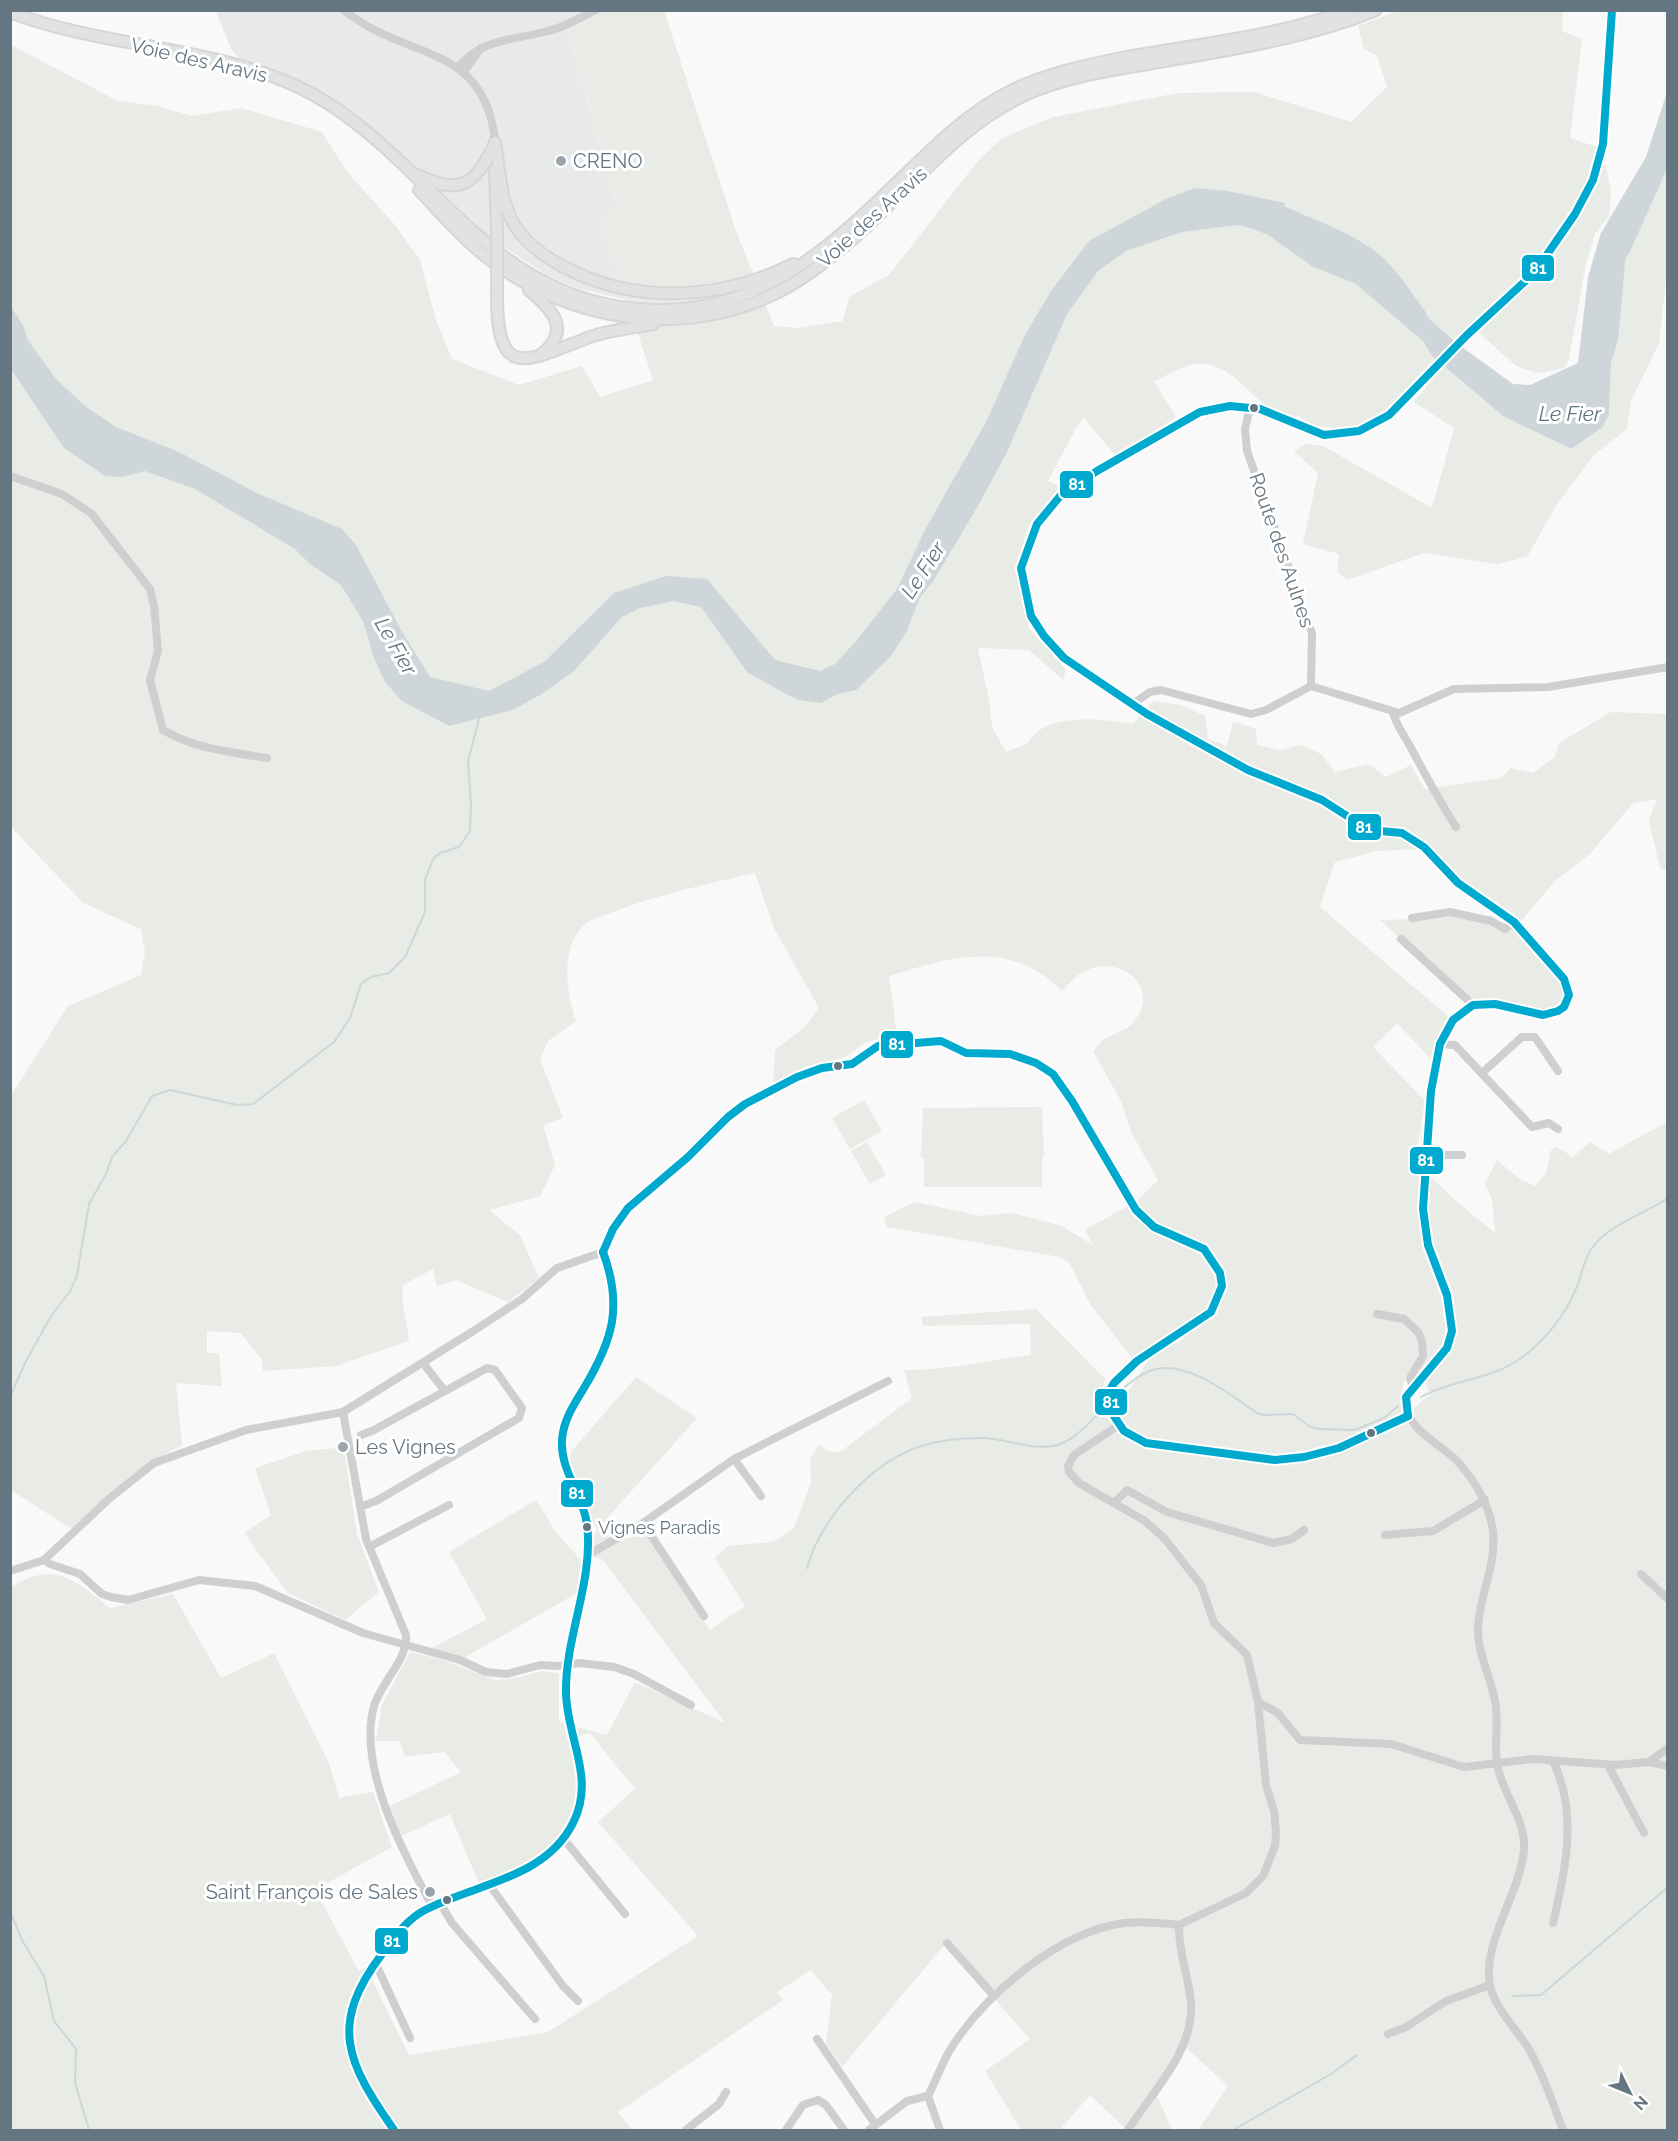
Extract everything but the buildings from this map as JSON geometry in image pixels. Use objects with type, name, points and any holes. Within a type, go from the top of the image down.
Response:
[{"type":"highway","name":"Voie des Aravis","points":[[10,12],[72,32],[225,63],[284,80],[332,106],[410,170],[472,232],[519,269],[579,298],[618,307],[679,309],[738,297],[796,270],[837,238],[962,123],[996,99],[1024,85],[1057,72],[1095,63],[1285,28],[1349,10]]},
{"type":"highway","name":"Voie des Aravis","points":[[373,139],[467,241],[497,265],[543,292],[603,313],[649,320],[689,318],[747,305],[786,288],[810,273],[865,228],[959,138],[1001,108],[1025,95],[1080,76],[1296,36],[1376,10]]},
{"type":"highway","points":[[495,142],[508,211],[522,235],[557,263],[603,283],[656,293],[700,293],[743,284],[782,270],[837,238]]},
{"type":"highway","points":[[495,142],[498,328],[501,343],[509,352],[519,358],[536,358],[605,333],[689,318]]},
{"type":"highway","points":[[410,170],[442,185],[462,184],[480,172],[495,142]]},
{"type":"highway","points":[[497,230],[508,211]]},
{"type":"highway","points":[[497,265],[543,302],[554,315],[557,326],[555,339],[547,350],[536,358]]},
{"type":"street","points":[[344,10],[367,26],[461,70],[486,100],[495,142]]},
{"type":"street","points":[[461,70],[470,54],[482,47],[505,39],[550,31],[596,10]]},
{"type":"street","points":[[1563,2130],[1536,2064],[1498,2003],[1491,1985],[1490,1959],[1520,1874],[1524,1847],[1520,1819],[1497,1764],[1496,1701],[1478,1634],[1479,1614],[1494,1533],[1485,1500],[1458,1463],[1417,1430],[1408,1416],[1406,1397],[1447,1348],[1452,1331],[1447,1295],[1428,1245],[1422,1197],[1431,1091],[1440,1044],[1453,1020],[1473,1005],[1495,1004],[1543,1015],[1558,1011],[1567,1002],[1569,995],[1564,979],[1514,922],[1458,883],[1424,847],[1402,833],[1369,830],[1322,800],[1248,770],[1148,714],[1064,658],[1044,636],[1031,616],[1021,568],[1037,524],[1061,495],[1097,471],[1200,412],[1230,406],[1250,407],[1271,413],[1324,435],[1341,435],[1359,431],[1389,416],[1548,256],[1593,180],[1605,124],[1612,10]]},
{"type":"street","name":"Route des Aulnes","points":[[1250,407],[1245,429],[1247,451],[1312,633],[1311,686]]},
{"type":"street","points":[[10,476],[62,494],[91,513],[150,589],[158,651],[150,680],[163,730],[184,742],[201,748],[267,758]]},
{"type":"street","points":[[1134,703],[1150,692],[1161,690],[1251,714],[1266,710],[1311,686],[1393,713],[1416,708],[1454,689],[1548,687],[1668,667]]},
{"type":"street","points":[[1393,713],[1400,734],[1409,744],[1435,795],[1456,827]]},
{"type":"street","points":[[1413,918],[1450,912],[1491,921],[1505,929],[1514,922]]},
{"type":"street","points":[[1401,939],[1473,1005]]},
{"type":"street","points":[[1482,1073],[1522,1037],[1529,1036],[1535,1037],[1558,1071]]},
{"type":"street","points":[[394,2130],[371,2098],[350,2055],[350,2012],[360,1982],[415,1916],[534,1864],[563,1838],[578,1813],[584,1779],[582,1759],[567,1710],[567,1666],[588,1555],[587,1521],[568,1480],[562,1440],[572,1408],[601,1361],[612,1333],[614,1303],[603,1252],[613,1228],[628,1208],[745,1104],[797,1077],[822,1068],[852,1064],[878,1046],[941,1041],[966,1053],[988,1052],[1021,1057],[1046,1069],[1060,1082],[1136,1210],[1154,1227],[1204,1249],[1215,1262],[1222,1281],[1220,1296],[1211,1312],[1137,1361],[1114,1383],[1111,1388],[1111,1403],[1119,1425],[1135,1439],[1146,1443],[1275,1460],[1304,1457],[1339,1448],[1408,1416]]},
{"type":"street","points":[[1440,1044],[1455,1045],[1532,1127],[1549,1123],[1558,1129]]},
{"type":"street","points":[[1426,1155],[1462,1155]]},
{"type":"street","points":[[10,1571],[44,1560],[133,1479],[166,1456],[246,1430],[343,1412],[522,1299],[557,1268],[603,1252]]},
{"type":"street","points":[[1377,1314],[1404,1319],[1418,1332],[1422,1341],[1423,1356],[1410,1378],[1413,1386]]},
{"type":"street","points":[[423,1363],[444,1390]]},
{"type":"street","points":[[360,1507],[376,1501],[521,1416],[522,1408],[492,1369],[487,1368],[361,1435]]},
{"type":"street","points":[[588,1555],[643,1523],[734,1459],[888,1381]]},
{"type":"street","points":[[343,1412],[369,1547],[402,1625],[405,1645],[374,1708],[372,1745],[390,1824],[436,1905],[535,2019]]},
{"type":"street","points":[[940,2130],[928,2096],[950,2050],[994,1996],[1049,1954],[1089,1932],[1123,1923],[1179,1925],[1246,1893],[1263,1876],[1275,1846],[1276,1821],[1266,1785],[1258,1702],[1247,1655],[1214,1623],[1201,1585],[1156,1530],[1079,1483],[1069,1472],[1068,1466],[1074,1455],[1119,1425]]},
{"type":"street","points":[[734,1459],[761,1496]]},
{"type":"street","points":[[1114,1503],[1127,1490],[1167,1512],[1273,1543],[1292,1539],[1304,1530]]},
{"type":"street","points":[[1384,1534],[1433,1531],[1485,1500]]},
{"type":"street","points":[[369,1547],[449,1505]]},
{"type":"street","points":[[643,1523],[704,1616]]},
{"type":"street","points":[[44,1560],[80,1574],[102,1594],[120,1599],[140,1597],[199,1580],[255,1586],[363,1633],[460,1660],[496,1674],[507,1674],[540,1665],[567,1666],[579,1663],[623,1670],[691,1705]]},
{"type":"street","points":[[1641,1574],[1668,1599]]},
{"type":"street","points":[[1258,1702],[1271,1707],[1297,1737],[1304,1741],[1391,1744],[1464,1767],[1533,1759],[1608,1764],[1649,1762],[1668,1766]]},
{"type":"street","points":[[1649,1762],[1668,1748]]},
{"type":"street","points":[[1553,1761],[1565,1791],[1568,1817],[1564,1883],[1553,1923]]},
{"type":"street","points":[[1608,1764],[1644,1833]]},
{"type":"street","points":[[563,1838],[625,1914]]},
{"type":"street","points":[[488,1883],[562,1986],[578,2001]]},
{"type":"street","points":[[1128,2130],[1164,2081],[1189,2030],[1191,2001],[1179,1940],[1179,1925]]},
{"type":"street","points":[[947,1943],[994,1996]]},
{"type":"street","points":[[375,1962],[410,2038]]},
{"type":"street","points":[[1388,2034],[1406,2027],[1446,2001],[1491,1985]]},
{"type":"street","points":[[817,2039],[872,2127],[907,2100],[928,2096]]},
{"type":"street","points":[[686,2130],[719,2104],[726,2092]]},
{"type":"street","points":[[786,2130],[803,2105],[818,2100],[826,2105],[844,2130]]},
{"type":"shaded area","points":[[216,11],[604,11],[568,30],[618,208],[601,219],[627,300],[577,288],[548,276],[487,236],[469,218],[420,181],[338,111],[250,70],[231,49]]},
{"type":"shaded area","points":[[604,11],[664,11],[736,231],[774,326],[797,328],[843,321],[849,297],[889,275],[977,162],[1002,138],[1053,117],[1178,93],[1254,92],[1351,122],[1387,87],[1377,56],[1364,49],[1358,26],[1397,11],[1563,11],[1562,31],[1582,39],[1570,138],[1597,147],[1579,196],[1553,241],[1532,269],[1527,264],[1522,275],[1426,368],[1393,404],[1378,416],[1361,424],[1343,428],[1323,427],[1314,425],[1299,416],[1284,414],[1259,400],[1225,371],[1212,365],[1198,364],[1182,368],[1154,381],[1176,417],[1116,456],[1084,418],[1076,428],[1048,481],[1063,488],[1046,504],[1028,528],[1015,569],[1029,628],[1066,670],[1063,680],[1029,650],[978,648],[990,705],[992,727],[1006,752],[1028,743],[1036,733],[1047,726],[1061,722],[1107,720],[1133,724],[1153,701],[1181,705],[1205,716],[1208,739],[1227,746],[1233,721],[1256,729],[1257,745],[1281,750],[1301,745],[1321,754],[1335,772],[1368,764],[1386,777],[1411,765],[1425,789],[1501,778],[1511,768],[1533,773],[1555,757],[1559,743],[1611,712],[1667,714],[1667,871],[1660,868],[1649,821],[1657,799],[1633,803],[1590,854],[1555,881],[1518,925],[1564,979],[1567,1003],[1551,1014],[1473,1005],[1380,920],[1419,919],[1443,913],[1500,923],[1507,916],[1418,849],[1377,851],[1335,862],[1320,907],[1449,1017],[1437,1036],[1431,1059],[1397,1023],[1373,1047],[1425,1101],[1415,1162],[1457,1202],[1495,1233],[1492,1200],[1485,1183],[1497,1160],[1520,1179],[1535,1186],[1546,1174],[1551,1150],[1557,1147],[1573,1157],[1590,1142],[1609,1154],[1667,1122],[1667,2130],[1198,2130],[1228,2086],[1183,2045],[1127,2130],[1090,2095],[1062,2127],[1064,2130],[1021,2130],[985,2071],[1030,2039],[945,1944],[842,2067],[826,2044],[832,1995],[811,1970],[777,1992],[783,2000],[618,2112],[632,2130],[11,2130],[11,1587],[26,1579],[52,1574],[75,1582],[110,1608],[173,1594],[221,1678],[274,1653],[329,1763],[339,1798],[373,1792],[392,1847],[315,1890],[359,1971],[366,1967],[409,2055],[548,2032],[698,1936],[598,1822],[635,1789],[590,1733],[578,1736],[586,1773],[582,1805],[558,1849],[546,1861],[534,1868],[481,1889],[450,1814],[401,1836],[388,1807],[461,1772],[444,1752],[405,1757],[400,1741],[376,1741],[382,1705],[410,1652],[443,1660],[495,1680],[517,1678],[541,1671],[559,1673],[559,1722],[607,1735],[635,1682],[725,1723],[603,1560],[588,1555],[577,1593],[460,1660],[428,1650],[487,1619],[449,1552],[536,1500],[556,1532],[581,1560],[597,1531],[569,1465],[570,1453],[636,1377],[697,1418],[608,1517],[628,1539],[642,1528],[710,1630],[745,1606],[715,1558],[728,1546],[773,1542],[794,1528],[811,1483],[810,1459],[819,1444],[827,1451],[840,1452],[912,1398],[904,1370],[952,1367],[1031,1355],[1030,1324],[923,1326],[921,1317],[1036,1309],[1105,1379],[1100,1398],[1109,1422],[1151,1356],[1184,1339],[1173,1331],[1132,1358],[1090,1304],[1070,1264],[1060,1257],[887,1227],[884,1217],[914,1202],[981,1216],[1012,1213],[1062,1226],[1093,1245],[1085,1230],[1137,1201],[1158,1180],[1131,1132],[1121,1101],[1093,1051],[1104,1039],[1126,1029],[1136,1019],[1142,1006],[1143,995],[1133,976],[1112,967],[1099,967],[1080,974],[1062,991],[1043,975],[1022,964],[1001,958],[980,956],[958,958],[912,969],[889,976],[897,1035],[866,1042],[847,1056],[806,1070],[773,1085],[775,1050],[805,1027],[819,1008],[774,928],[755,873],[665,895],[597,918],[588,922],[572,942],[567,969],[572,1010],[576,1021],[548,1041],[540,1059],[563,1118],[543,1125],[555,1165],[540,1196],[489,1210],[520,1235],[539,1278],[508,1302],[456,1280],[437,1286],[433,1269],[403,1285],[403,1307],[409,1341],[336,1366],[263,1371],[262,1360],[241,1333],[207,1331],[207,1353],[219,1353],[222,1386],[176,1383],[182,1446],[137,1472],[73,1530],[11,1490],[10,1097],[68,1006],[141,975],[145,952],[141,929],[83,903],[11,827],[11,45],[118,101],[158,106],[192,116],[241,108],[322,132],[347,172],[395,225],[420,260],[436,320],[452,359],[519,385],[582,366],[600,397],[653,380],[601,219],[618,207],[568,29]],"holes":[[[1417,1360],[1430,1395],[1402,1417],[1403,1387],[1408,1373]]]},
{"type":"shaded area","points":[[1667,149],[1668,264],[1659,343],[1631,401],[1627,429],[1594,455],[1556,506],[1527,557],[1497,564],[1424,553],[1347,580],[1337,572],[1339,554],[1303,544],[1318,473],[1294,451],[1306,444],[1323,446],[1432,508],[1454,428],[1414,402],[1443,366],[1503,416],[1570,449],[1603,427],[1609,414],[1611,362],[1618,341],[1621,287],[1632,227]]},
{"type":"shaded area","points":[[1602,165],[1606,165],[1611,193],[1609,216],[1595,234],[1586,263],[1569,359],[1565,368],[1537,373],[1516,366],[1475,329],[1521,292],[1559,247]]},
{"type":"shaded area","points":[[864,1100],[882,1131],[850,1149],[832,1118]]},
{"type":"shaded area","points":[[1042,1107],[1044,1157],[1042,1158],[1042,1187],[924,1187],[924,1158],[921,1158],[923,1108]]},
{"type":"shaded area","points":[[867,1142],[886,1175],[870,1184],[851,1151]]},
{"type":"shaded area","points":[[337,1448],[345,1456],[357,1534],[379,1592],[345,1620],[288,1593],[244,1533],[271,1515],[255,1468],[306,1451]]},
{"type":"shaded area","points":[[1157,2096],[1172,2130],[1132,2130]]},
{"type":"water","points":[[1667,92],[1667,149],[1632,227],[1625,264],[1618,341],[1611,362],[1609,414],[1603,427],[1571,449],[1503,416],[1433,357],[1423,341],[1356,284],[1312,266],[1268,235],[1251,228],[1237,225],[1182,232],[1126,251],[1098,271],[1067,314],[1007,452],[934,580],[919,599],[907,631],[891,656],[856,690],[838,694],[821,703],[799,700],[747,672],[701,607],[674,601],[640,608],[622,617],[574,671],[540,695],[513,710],[449,726],[402,701],[385,682],[374,658],[363,621],[341,585],[310,564],[295,549],[195,489],[145,471],[122,477],[105,476],[64,448],[11,369],[11,307],[23,325],[28,340],[56,379],[85,406],[116,427],[179,452],[259,494],[342,529],[356,545],[401,630],[430,677],[489,691],[544,662],[614,593],[666,576],[707,579],[775,660],[820,671],[835,664],[897,589],[926,528],[986,422],[1025,335],[1051,291],[1089,241],[1166,199],[1195,188],[1227,191],[1285,203],[1284,206],[1343,232],[1375,251],[1402,279],[1429,319],[1455,342],[1513,384],[1530,385],[1578,363],[1588,277],[1601,233],[1646,157]]},
{"type":"waterway","name":"Le Fier","points":[[1624,250],[1668,152]]},
{"type":"waterway","points":[[10,1397],[25,1363],[51,1316],[71,1290],[77,1275],[89,1204],[106,1174],[112,1157],[126,1141],[152,1096],[170,1090],[237,1105],[253,1104],[334,1042],[350,1018],[361,984],[371,977],[389,973],[405,957],[425,912],[425,880],[433,859],[440,853],[459,847],[470,831],[468,761],[479,719]]},
{"type":"waterway","points":[[1421,1397],[1433,1391],[1495,1372],[1507,1367],[1527,1353],[1545,1337],[1567,1307],[1587,1256],[1599,1240],[1617,1226],[1668,1198]]},
{"type":"waterway","points":[[1117,1394],[1142,1375],[1152,1370],[1165,1368],[1193,1374],[1208,1381],[1257,1413],[1264,1415],[1293,1414],[1309,1426],[1318,1429],[1355,1430],[1384,1418],[1398,1406]]},
{"type":"waterway","points":[[807,1568],[814,1549],[835,1512],[865,1480],[900,1455],[918,1447],[965,1438],[990,1439],[1044,1447],[1053,1446],[1072,1438],[1097,1415]]},
{"type":"waterway","points":[[1512,1996],[1541,1995],[1668,1887]]},
{"type":"waterway","points":[[10,1911],[23,1942],[44,1976],[54,2021],[76,2049],[75,2083],[89,2130]]},
{"type":"waterway","points":[[1233,2130],[1331,2074],[1357,2055]]},
{"type":"transit line","name":"81","points":[[1408,1416],[1406,1397],[1447,1348],[1452,1331],[1447,1295],[1428,1245],[1423,1209],[1431,1091],[1440,1044],[1453,1020],[1473,1005],[1495,1004],[1543,1015],[1558,1011],[1564,1007],[1569,995],[1564,979],[1514,922],[1458,883],[1424,847],[1402,833],[1369,830],[1322,800],[1248,770],[1147,714],[1064,658],[1044,636],[1031,616],[1021,568],[1037,524],[1061,495],[1097,471],[1200,412],[1230,406],[1260,409],[1324,435],[1359,431],[1389,415],[1467,335],[1535,272],[1575,214],[1593,180],[1603,144],[1612,10]]},
{"type":"transit line","name":"81","points":[[603,1252],[613,1229],[628,1208],[688,1157],[728,1117],[745,1104],[797,1077],[822,1068],[852,1064],[878,1046],[941,1041],[966,1053],[1010,1054],[1036,1063],[1053,1074],[1072,1101],[1136,1210],[1154,1227],[1204,1249],[1220,1273],[1222,1286],[1211,1312],[1137,1361],[1114,1383],[1111,1388],[1111,1403],[1114,1416],[1124,1431],[1146,1443],[1275,1460],[1304,1457],[1339,1448],[1408,1416]]},
{"type":"transit line","name":"81","points":[[394,2130],[365,2084],[355,2064],[350,2044],[350,2023],[354,2002],[365,1979],[401,1929],[412,1918],[444,1901],[507,1878],[545,1857],[561,1842],[573,1823],[579,1806],[582,1790],[581,1774],[566,1693],[570,1651],[587,1566],[588,1545],[585,1513],[564,1462],[562,1440],[567,1419],[602,1354],[612,1322],[613,1289],[603,1252]]},
{"type":"place","name":"CRENO","points":[[561,161]]},
{"type":"place","name":"Les Vignes","points":[[343,1447]]},
{"type":"place","name":"Vignes Paradis","points":[[587,1527]]},
{"type":"place","name":"Saint François de Sales","points":[[430,1892]]}]
